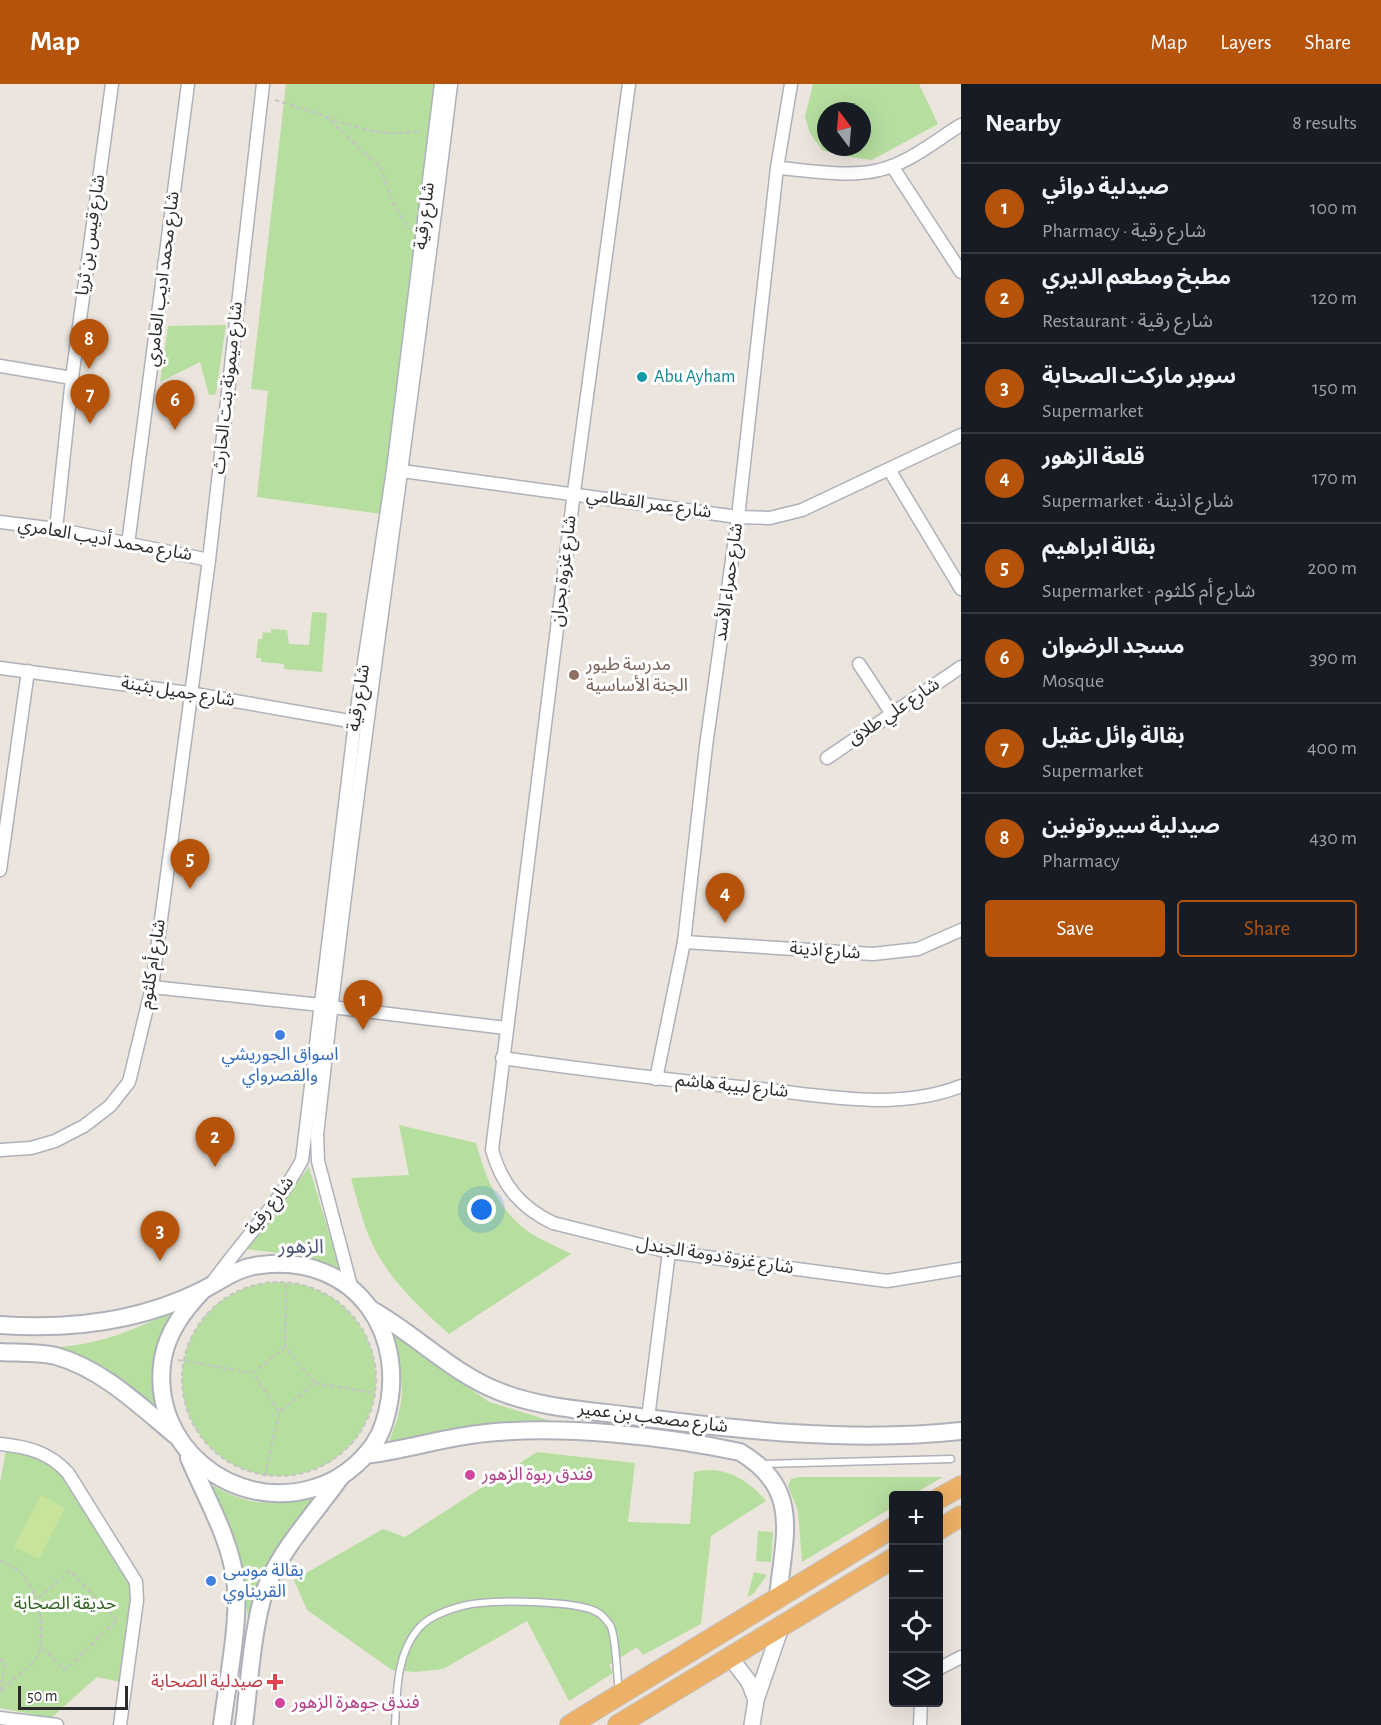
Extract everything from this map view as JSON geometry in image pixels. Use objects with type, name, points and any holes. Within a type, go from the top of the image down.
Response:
[{"type":"highway","points":[[943,1497],[961,1486]]},
{"type":"highway","points":[[943,1527],[961,1516]]},
{"type":"highway","points":[[570,1725],[889,1530]]},
{"type":"highway","points":[[618,1725],[889,1561]]},
{"type":"main road","points":[[0,1325],[42,1328],[108,1322],[146,1311],[207,1287],[234,1272],[258,1265],[283,1263],[308,1267],[331,1276],[352,1290],[371,1309],[386,1335],[393,1365],[384,1394],[383,1427],[365,1455],[342,1475],[290,1546],[266,1587],[260,1609],[244,1725]]},
{"type":"main road","points":[[207,1287],[184,1310],[171,1333],[163,1358],[163,1393],[166,1411],[231,1557],[236,1579],[236,1604],[222,1725]]},
{"type":"main road","name":"شارع مصعب بن عمير","points":[[371,1309],[400,1326],[467,1376],[524,1401],[725,1427],[891,1436],[961,1431]]},
{"type":"main road","points":[[0,1352],[54,1356],[89,1369],[110,1383],[181,1442],[206,1470],[231,1485],[259,1493],[297,1492],[316,1488],[342,1475]]},
{"type":"main road","points":[[365,1455],[397,1452],[483,1433],[524,1430],[579,1432],[716,1447],[740,1452],[761,1464],[776,1483],[785,1506],[785,1530],[778,1597]]},
{"type":"street","name":"شارع قيس بن ثريا","points":[[56,529],[72,378],[112,84]]},
{"type":"street","name":"شارع محمد اديب العامري","points":[[128,544],[188,84]]},
{"type":"street","name":"شارع رقية","points":[[352,1290],[318,1161],[317,1135],[326,1006],[355,722],[398,470],[421,243],[441,84]]},
{"type":"street","name":"شارع رقية","points":[[207,1287],[267,1215],[302,1160],[366,725],[451,84]]},
{"type":"street","name":"شارع غزوة بحران","points":[[502,1058],[629,84]]},
{"type":"street","name":"شارع حمراء الأسد","points":[[656,1079],[684,942],[706,746],[738,517],[777,168],[791,84]]},
{"type":"street","name":"شارع ميمونة بنت الحارث","points":[[189,693],[209,560],[263,89]]},
{"type":"street","points":[[777,168],[863,173],[892,166],[961,125]]},
{"type":"street","points":[[892,166],[961,272]]},
{"type":"street","points":[[0,366],[72,378]]},
{"type":"street","name":"شارع عمر القطامي","points":[[398,470],[574,492],[738,517],[783,516],[890,471],[961,435]]},
{"type":"street","points":[[890,471],[961,589]]},
{"type":"street","name":"شارع محمد أديب العامري","points":[[0,522],[56,529],[209,560]]},
{"type":"street","points":[[859,664],[892,714]]},
{"type":"street","name":"شارع علي طلاق","points":[[827,758],[961,667]]},
{"type":"street","name":"شارع جميل بثينة","points":[[0,668],[189,693],[355,722]]},
{"type":"street","points":[[0,870],[28,671]]},
{"type":"street","name":"شارع أم كلثوم","points":[[0,1150],[31,1148],[56,1141],[84,1126],[110,1106],[129,1082],[152,987],[189,693]]},
{"type":"street","name":"شارع اذينة","points":[[684,942],[873,954],[918,949],[961,930]]},
{"type":"street","points":[[152,987],[506,1028]]},
{"type":"street","name":"شارع لبيبة هاشم","points":[[502,1058],[656,1079],[864,1099],[921,1097],[961,1086]]},
{"type":"street","name":"شارع غزوة دومة الجندل","points":[[502,1058],[492,1150],[497,1168],[516,1198],[537,1215],[553,1223],[669,1252],[887,1281],[961,1269]]},
{"type":"street","points":[[648,1418],[669,1252]]},
{"type":"street","points":[[0,1444],[27,1448],[57,1461],[68,1473],[136,1582],[137,1600],[120,1725]]},
{"type":"street","points":[[752,1725],[756,1700],[781,1627]]},
{"type":"street","points":[[730,1657],[742,1670],[756,1700]]},
{"type":"street","points":[[943,1667],[961,1657]]},
{"type":"street","points":[[920,1725],[921,1707]]},
{"type":"street","points":[[0,1718],[57,1725]]},
{"type":"lane","points":[[761,1464],[951,1459]]},
{"type":"lane","points":[[395,1725],[398,1683],[405,1648],[419,1627],[443,1612],[478,1603],[519,1602],[582,1607],[599,1612],[611,1626],[620,1694]]},
{"type":"path","points":[[263,89],[325,116],[381,133],[404,134],[436,126]]},
{"type":"path","points":[[325,116],[380,167],[392,201],[414,241],[421,243]]},
{"type":"path","points":[[283,1263],[286,1283],[285,1347],[315,1383],[384,1394]]},
{"type":"path","points":[[286,1283],[308,1287],[327,1295],[357,1320],[374,1356],[384,1394],[367,1422],[342,1454],[322,1467],[303,1474],[265,1476],[231,1464],[216,1453],[196,1430],[186,1405],[182,1385],[184,1360],[198,1327],[219,1304],[247,1288],[286,1283]]},
{"type":"path","points":[[253,1373],[285,1347]]},
{"type":"path","points":[[163,1358],[253,1373],[279,1412]]},
{"type":"path","points":[[259,1493],[279,1412],[315,1383]]},
{"type":"path","points":[[0,1562],[7,1563],[23,1576],[38,1598],[41,1623],[40,1653],[23,1674],[0,1693]]},
{"type":"path","points":[[38,1598],[70,1571],[117,1620],[65,1670],[40,1645]]},
{"type":"path","points":[[0,1659],[5,1664],[0,1693]]},
{"type":"green space","points":[[286,84],[437,84],[382,514],[257,497],[268,391],[251,389]]},
{"type":"green space","points":[[813,84],[919,84],[938,124],[872,160],[842,156],[871,156],[871,102],[817,102],[817,143],[810,133],[805,117]]},
{"type":"green space","points":[[226,325],[216,394],[209,395],[200,362],[160,382],[168,326]]},
{"type":"green space","points":[[312,612],[327,613],[322,672],[284,669],[284,664],[261,662],[261,658],[256,658],[258,639],[262,639],[263,632],[271,633],[271,629],[287,630],[289,644],[309,645]]},
{"type":"green space","points":[[399,1125],[476,1143],[493,1191],[507,1212],[531,1234],[571,1254],[449,1334],[395,1280],[378,1255],[368,1233],[351,1178],[409,1175]]},
{"type":"green space","points":[[309,1167],[340,1269],[310,1257],[246,1249]]},
{"type":"green space","points":[[279,1282],[307,1286],[325,1294],[340,1304],[354,1318],[372,1351],[376,1379],[372,1407],[364,1425],[354,1440],[340,1454],[307,1472],[279,1476],[251,1472],[233,1464],[218,1454],[204,1440],[186,1407],[182,1379],[186,1351],[194,1333],[204,1318],[218,1304],[251,1286]]},
{"type":"green space","points":[[173,1311],[157,1375],[159,1414],[111,1374],[55,1347],[101,1340]]},
{"type":"green space","points":[[389,1331],[489,1402],[551,1421],[490,1425],[386,1448],[398,1416],[402,1390],[401,1377]]},
{"type":"green space","name":"حديقة الصحابة","points":[[7,1445],[71,1469],[133,1592],[121,1682],[97,1677],[51,1718],[0,1708],[0,1483]]},
{"type":"green space","points":[[537,1452],[635,1463],[628,1522],[690,1524],[694,1472],[715,1470],[725,1472],[743,1480],[759,1493],[766,1501],[711,1536],[701,1624],[643,1655],[637,1647],[609,1665],[613,1673],[569,1701],[527,1621],[443,1669],[415,1672],[392,1670],[307,1610],[294,1580],[383,1529],[405,1537]]},
{"type":"green space","points":[[799,1477],[943,1477],[919,1491],[889,1491],[889,1509],[802,1562],[798,1511],[788,1486],[791,1479]]},
{"type":"green space","points":[[208,1483],[238,1497],[263,1503],[289,1501],[321,1494],[249,1624],[239,1552]]},
{"type":"green space","points":[[41,1495],[65,1508],[39,1559],[14,1547]]},
{"type":"green space","points":[[758,1531],[773,1532],[771,1562],[756,1561]]},
{"type":"green space","points":[[754,1572],[767,1575],[754,1593],[747,1598]]},
{"type":"place","name":"صيدلية سيروتونين","points":[[89,369]]},
{"type":"place","name":"Abu Ayham","points":[[642,377]]},
{"type":"place","name":"بقالة وائل عقيل","points":[[90,424]]},
{"type":"place","name":"مسجد الرضوان","points":[[175,430]]},
{"type":"place","name":"مدرسة طيور الجنة الأساسية","points":[[574,675]]},
{"type":"place","name":"بقالة ابراهيم","points":[[190,889]]},
{"type":"place","name":"قلعة الزهور","points":[[725,923]]},
{"type":"place","name":"صيدلية دوائي","points":[[363,1030]]},
{"type":"place","name":"اسواق الجوريشي والقصرواي","points":[[280,1035]]},
{"type":"place","name":"مطبخ ومطعم الديري","points":[[215,1167]]},
{"type":"place","name":"سوبر ماركت الصحابة","points":[[160,1261]]},
{"type":"place","name":"فندق ربوة الزهور","points":[[470,1475]]},
{"type":"place","name":"بقالة موسى القريناوي","points":[[211,1581]]},
{"type":"place","name":"صيدلية الصحابة","points":[[275,1682]]},
{"type":"place","name":"فندق جوهرة الزهور","points":[[280,1703]]},
{"type":"district","name":"الزهور","points":[[301,1247]]}]
